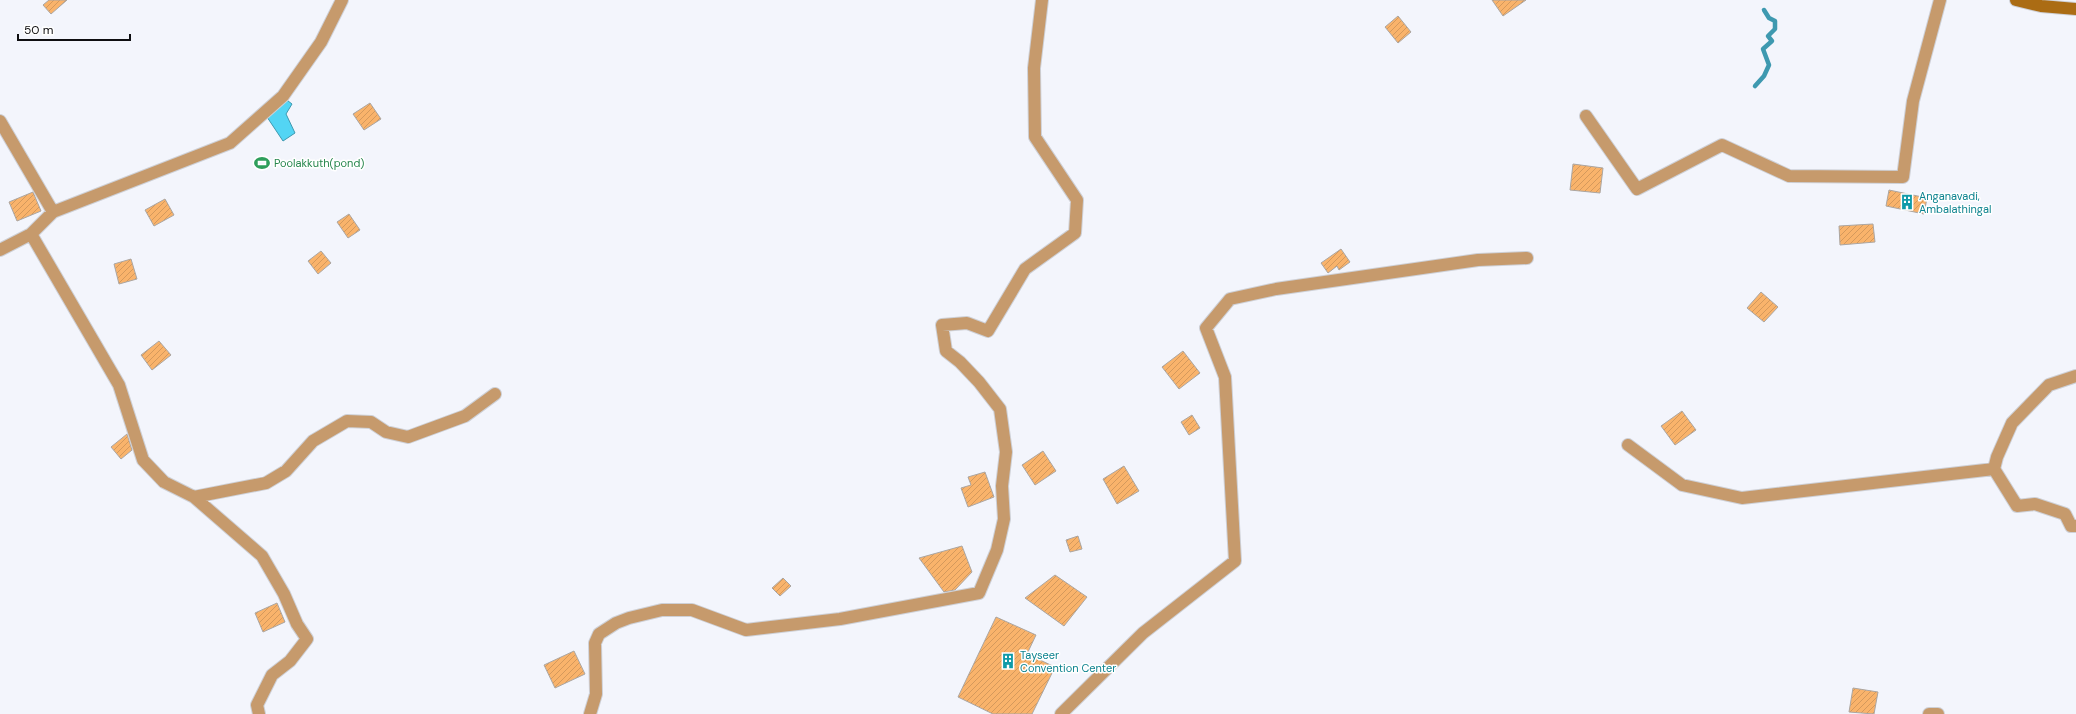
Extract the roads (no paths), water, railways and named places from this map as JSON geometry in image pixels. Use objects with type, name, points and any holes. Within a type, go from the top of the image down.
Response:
[{"type":"main road","points":[[2016,0],[2041,6],[2076,9]]},
{"type":"street","points":[[0,250],[32,234],[53,212],[230,143],[283,96],[321,42],[342,0]]},
{"type":"street","points":[[590,714],[596,694],[595,643],[599,634],[616,623],[629,618],[662,610],[692,610],[746,630],[840,619],[979,593],[997,550],[1004,519],[1002,486],[1006,452],[1000,409],[979,382],[960,362],[946,351],[942,325],[966,323],[988,331],[1025,269],[1075,233],[1078,200],[1035,137],[1034,68],[1042,0]]},
{"type":"street","points":[[1586,116],[1637,189],[1722,145],[1789,176],[1903,177],[1913,101],[1940,0]]},
{"type":"street","points":[[0,121],[53,212]]},
{"type":"street","points":[[32,234],[119,385],[143,460],[164,482],[194,497],[262,556],[284,594],[297,624],[307,639],[290,661],[272,675],[257,705],[259,714]]},
{"type":"street","points":[[1061,714],[1143,633],[1235,561],[1225,377],[1206,328],[1230,299],[1276,289],[1471,261],[1527,258]]},
{"type":"street","points":[[2076,376],[2049,385],[2012,423],[1997,458],[1994,469],[2017,506],[2035,504],[2065,514],[2072,526],[2076,526]]},
{"type":"street","points":[[194,497],[266,483],[286,471],[313,441],[347,421],[371,422],[386,432],[408,437],[465,416],[496,394]]},
{"type":"street","points":[[1628,445],[1682,485],[1742,498],[1994,469]]},
{"type":"street","points":[[1929,714],[1938,714]]},
{"type":"water","points":[[283,97],[292,104],[286,114],[295,133],[283,141],[263,111]]},
{"type":"waterway","points":[[1755,86],[1764,76],[1769,65],[1763,49],[1772,41],[1768,36],[1775,29],[1775,21],[1769,18],[1764,10]]},
{"type":"place","name":"Poolakkuth(pond)","points":[[262,163]]},
{"type":"place","name":"Anganavadi, Ambalathingal","points":[[1907,202]]},
{"type":"place","name":"Tayseer Convention Center","points":[[1008,661]]}]
